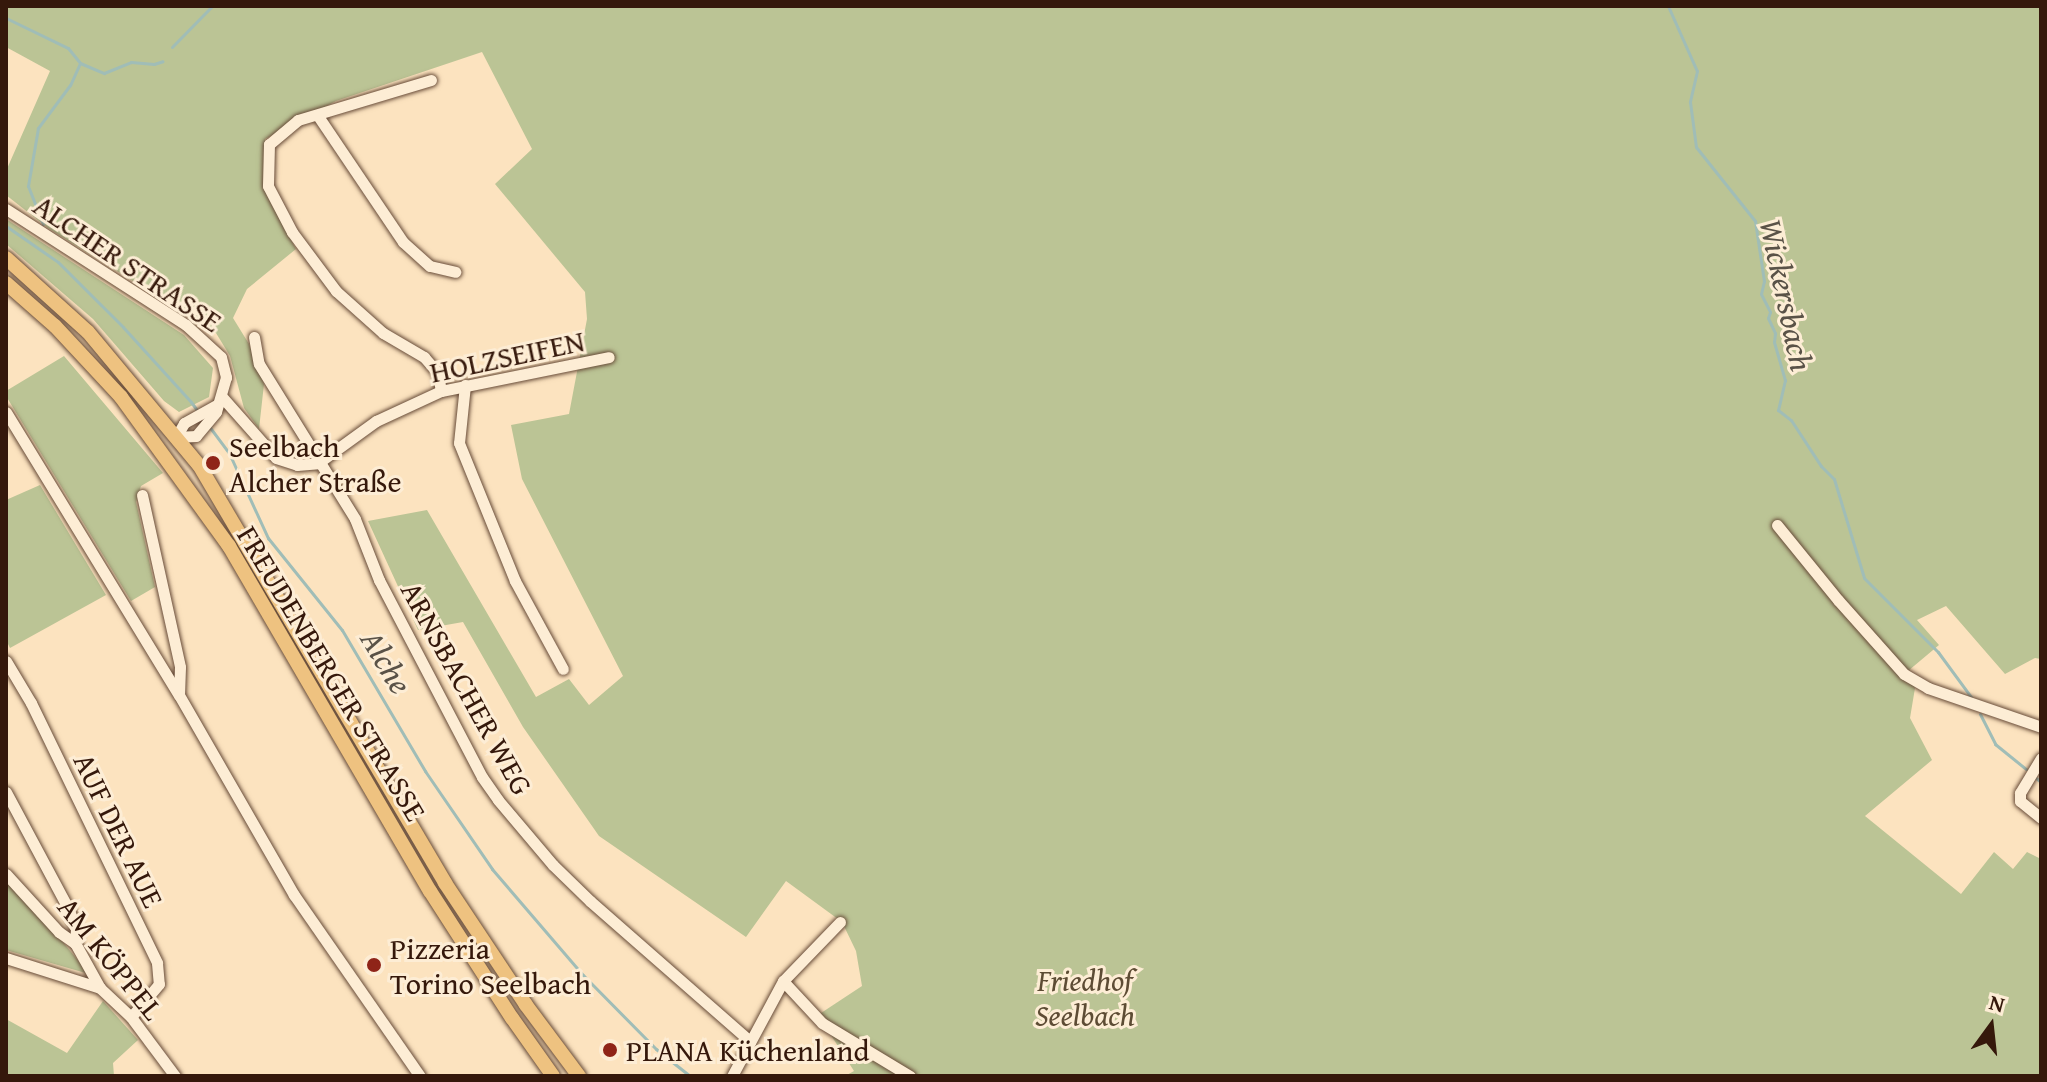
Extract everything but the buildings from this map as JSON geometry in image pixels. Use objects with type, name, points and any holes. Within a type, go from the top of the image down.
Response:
[{"type":"main road","name":"FREUDENBERGER STRASSE","points":[[6,258],[88,332],[199,465],[454,896],[526,1005],[579,1076]]},
{"type":"main road","name":"FREUDENBERGER STRASSE","points":[[6,283],[92,364],[162,448],[253,583],[430,891],[553,1076]]},
{"type":"main road","points":[[162,448],[176,437]]},
{"type":"street","points":[[431,80],[298,120],[269,144],[268,186],[292,232],[336,291],[383,333],[424,357],[438,373],[441,391]]},
{"type":"street","points":[[318,116],[403,242],[430,266],[455,272]]},
{"type":"street","name":"ALCHER STRASSE","points":[[6,209],[202,337],[221,357],[226,377],[216,405]]},
{"type":"street","name":"ARNSBACHER WEG","points":[[254,337],[259,364],[355,519],[379,580],[482,777],[498,800],[553,865],[590,901],[750,1041]]},
{"type":"street","name":"HOLZSEIFEN","points":[[318,463],[376,421],[441,391],[609,357]]},
{"type":"street","points":[[465,385],[459,443],[515,581],[563,669]]},
{"type":"street","points":[[216,405],[196,436],[176,437],[178,429],[190,419],[216,405]]},
{"type":"street","points":[[216,405],[276,458],[297,465],[318,463]]},
{"type":"street","points":[[6,412],[179,695],[294,895],[420,1076]]},
{"type":"street","points":[[142,495],[180,667],[179,695]]},
{"type":"street","points":[[1777,525],[1904,674],[1928,688],[2041,727]]},
{"type":"street","name":"AUF DER AUE","points":[[6,661],[31,703],[157,963],[159,984],[131,1017]]},
{"type":"street","points":[[2041,758],[2020,793],[2020,801],[2041,818]]},
{"type":"street","points":[[6,792],[68,908],[76,929],[75,943]]},
{"type":"street","name":"AM KÖPPEL","points":[[6,874],[59,932],[75,943],[100,988],[131,1017],[175,1076]]},
{"type":"street","points":[[732,1076],[783,981],[840,922]]},
{"type":"street","points":[[6,958],[100,988]]},
{"type":"street","points":[[783,981],[822,1023],[910,1076]]},
{"type":"green space","name":"Friedhof Seelbach","points":[[6,6],[2041,6],[2041,659],[2035,658],[2005,674],[1946,606],[1917,620],[1939,645],[1908,671],[1915,688],[1910,718],[1932,760],[1865,816],[1961,894],[1994,852],[2013,869],[2027,852],[2041,859],[2041,1076],[845,1076],[854,1071],[818,1015],[862,986],[856,951],[842,922],[786,881],[746,937],[599,836],[523,727],[463,622],[418,630],[368,521],[427,510],[536,697],[569,679],[589,705],[623,676],[522,479],[511,425],[569,414],[587,319],[585,292],[495,184],[532,149],[482,52],[336,101],[265,139],[266,194],[296,249],[247,289],[233,318],[249,344],[264,384],[259,429],[244,408],[230,356],[216,333],[48,228],[6,195],[6,171],[50,71],[6,47]]},
{"type":"green space","points":[[6,219],[184,335],[213,368],[209,397],[179,412],[164,401],[93,319],[6,244]]},
{"type":"green space","points":[[64,356],[163,473],[141,486],[136,502],[155,587],[131,601],[6,396],[6,391]]},
{"type":"green space","points":[[40,485],[106,595],[10,648],[6,640],[6,500]]},
{"type":"green space","points":[[6,880],[58,936],[89,974],[6,950]]},
{"type":"green space","points":[[103,1001],[138,1040],[113,1063],[114,1076],[6,1076],[6,1019],[67,1053]]},
{"type":"waterway","points":[[172,47],[212,6]]},
{"type":"waterway","name":"Wickersbach","points":[[1668,6],[1697,71],[1690,102],[1696,147],[1755,221],[1764,281],[1761,294],[1770,312],[1768,318],[1775,333],[1774,342],[1785,380],[1778,410],[1791,420],[1821,466],[1834,479],[1864,578],[1938,652],[1971,697]]},
{"type":"waterway","name":"Alche","points":[[6,18],[68,48],[80,63],[70,85],[38,128],[28,186],[43,224]]},
{"type":"waterway","points":[[80,63],[104,73],[131,62],[154,64],[163,61]]},
{"type":"waterway","name":"Alche","points":[[6,226],[58,262],[191,402],[229,453],[268,538],[342,630],[425,771],[492,869],[583,975],[656,1049],[690,1076]]},
{"type":"waterway","name":"Wickersbach","points":[[1980,714],[1995,744],[2026,769]]},
{"type":"waterway","name":"Wickersbach","points":[[2036,778],[2041,782]]},
{"type":"place","name":"Seelbach Alcher Straße","points":[[213,463]]},
{"type":"place","name":"Pizzeria Torino Seelbach","points":[[374,965]]},
{"type":"place","name":"PLANA Küchenland","points":[[610,1050]]}]
